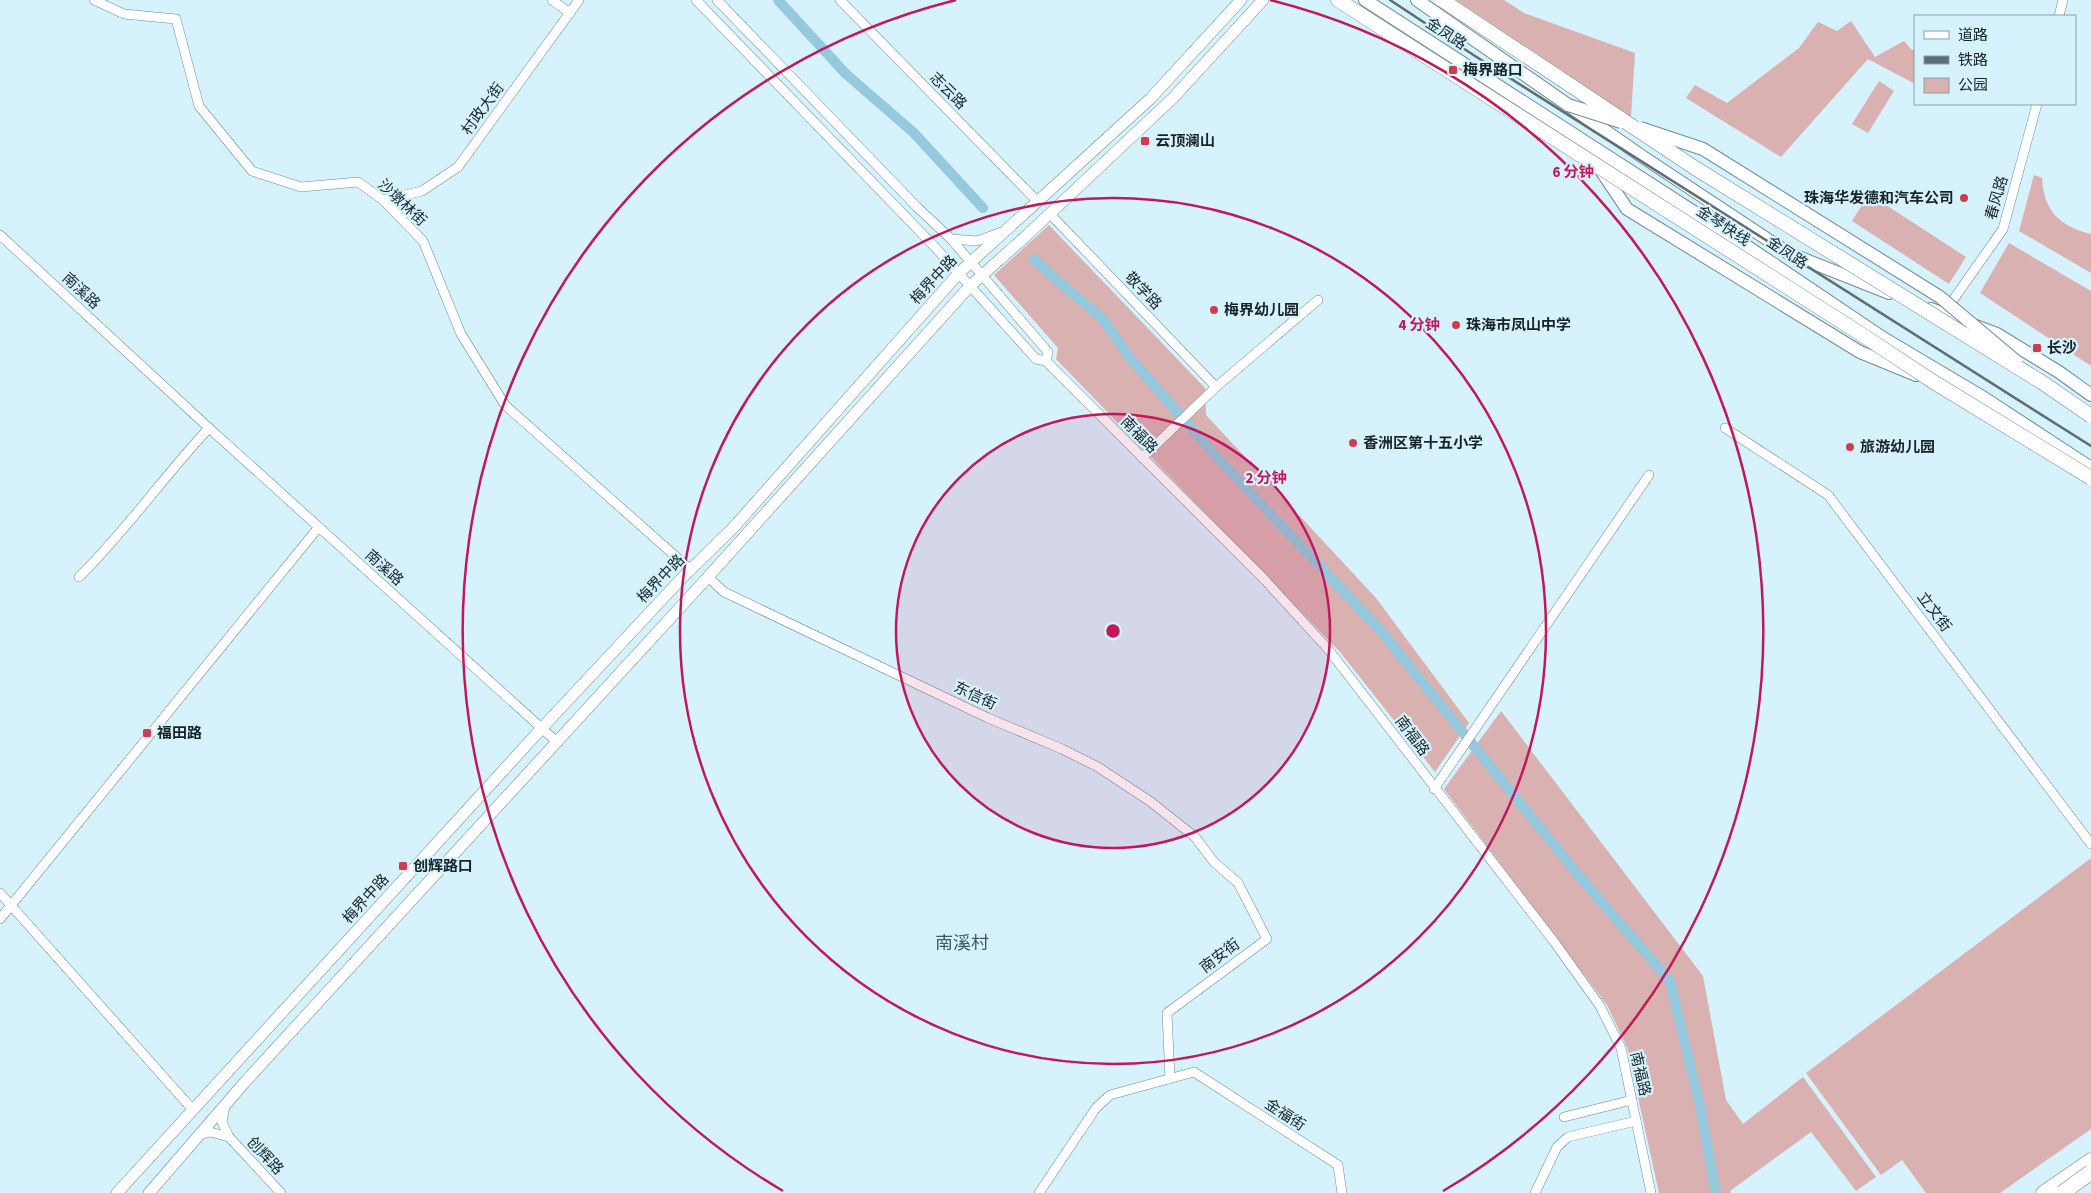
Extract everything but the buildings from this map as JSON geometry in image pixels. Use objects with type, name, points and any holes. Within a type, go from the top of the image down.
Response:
[{"type":"highway","name":"金琴快线","points":[[1338,0],[1864,336],[1932,382],[2091,478]]},
{"type":"highway","points":[[1442,0],[1687,163],[2043,384],[2091,416]]},
{"type":"highway","points":[[2043,1193],[2091,1160]]},
{"type":"highway","points":[[2062,1193],[2091,1172]]},
{"type":"highway","points":[[2066,1177],[2077,1193]]},
{"type":"main road","name":"梅界中路","points":[[117,1193],[542,728],[733,528],[959,273],[1150,99],[1241,0]]},
{"type":"main road","name":"梅界中路","points":[[149,1193],[226,1104],[708,577],[970,286],[1050,214],[1173,98],[1263,0]]},
{"type":"main road","name":"金凤路","points":[[1364,0],[1745,245],[1883,338],[1984,398],[2091,468]]},
{"type":"main road","name":"金凤路","points":[[1418,0],[1568,105],[1788,254],[1997,334],[2060,372],[2091,395]]},
{"type":"main road","points":[[1568,105],[1703,149],[1940,298],[2043,384]]},
{"type":"main road","points":[[1580,140],[1627,209],[1860,352],[1932,382]]},
{"type":"street","name":"沙墩林街","points":[[94,0],[124,14],[176,19],[199,106],[252,171],[301,187],[358,182],[383,200],[423,240],[461,334],[505,405],[691,570]]},
{"type":"street","points":[[552,0],[570,13]]},
{"type":"street","name":"村政大街","points":[[383,200],[422,191],[458,167],[579,0]]},
{"type":"street","points":[[696,0],[959,273],[1036,359],[1046,361],[1048,352],[972,262],[717,0]]},
{"type":"street","name":"志云路","points":[[840,0],[1037,201]]},
{"type":"street","points":[[2059,15],[2063,0]]},
{"type":"street","name":"春风路","points":[[1943,314],[2003,229],[2037,105]]},
{"type":"street","points":[[1060,180],[1072,193]]},
{"type":"street","name":"敬学路","points":[[1050,214],[1216,388]]},
{"type":"street","points":[[951,239],[977,240],[1002,232]]},
{"type":"street","name":"南溪路","points":[[0,235],[318,528],[557,742]]},
{"type":"street","points":[[1142,458],[1198,404],[1318,300]]},
{"type":"street","name":"南福路","points":[[1046,361],[1264,579],[1328,649],[1554,943],[1600,1006],[1620,1048],[1651,1193]]},
{"type":"street","points":[[79,576],[96,560],[181,457],[209,428]]},
{"type":"street","name":"立文街","points":[[1726,428],[1828,495],[2091,844]]},
{"type":"street","points":[[1434,789],[1649,475]]},
{"type":"street","points":[[0,919],[318,528]]},
{"type":"street","name":"东信街","points":[[708,577],[724,592],[988,718],[1062,749],[1098,767],[1151,802],[1195,837],[1214,862]]},
{"type":"street","name":"南安街","points":[[1170,1079],[1167,1013],[1267,939],[1238,883],[1214,862]]},
{"type":"street","points":[[0,893],[193,1110]]},
{"type":"street","name":"金福街","points":[[1170,1079],[1194,1072],[1338,1165],[1342,1193]]},
{"type":"street","points":[[1039,1193],[1096,1108],[1110,1095],[1170,1079]]},
{"type":"street","points":[[1564,1117],[1632,1100]]},
{"type":"street","points":[[226,1104],[222,1114],[222,1122],[229,1137]]},
{"type":"street","points":[[1535,1193],[1557,1147],[1568,1137],[1636,1121]]},
{"type":"street","points":[[199,1135],[210,1132],[229,1137]]},
{"type":"street","name":"创辉路","points":[[229,1137],[281,1193]]},
{"type":"green space","points":[[1456,0],[1504,0],[1524,13],[1635,53],[1631,117]]},
{"type":"green space","points":[[1851,21],[1875,57],[1904,41],[1912,50],[1914,49],[1914,83],[1868,59],[1781,157],[1686,98],[1695,85],[1727,103],[1799,48],[1818,22],[1837,31]]},
{"type":"green space","points":[[1879,81],[1894,91],[1868,133],[1852,124]]},
{"type":"green space","points":[[2034,175],[2042,178],[2046,200],[2055,215],[2070,227],[2091,234],[2091,273],[2019,231]]},
{"type":"green space","points":[[1869,194],[1966,257],[1949,284],[1852,221]]},
{"type":"green space","points":[[1049,225],[1205,388],[1206,415],[1376,598],[1469,723],[1435,772],[1340,652],[1056,359],[1058,348],[994,275]]},
{"type":"green space","points":[[2009,243],[2091,291],[2091,366],[1980,293]]},
{"type":"green space","points":[[1501,711],[1703,976],[1726,1100],[1743,1124],[1803,1077],[1876,1177],[1856,1191],[1811,1132],[1730,1191],[1731,1193],[1659,1193],[1627,1047],[1607,1005],[1444,789]]},
{"type":"green space","points":[[2091,858],[2091,1129],[2000,1193],[1926,1193],[1902,1160],[1881,1175],[1806,1073]]},
{"type":"waterway","points":[[778,0],[846,74],[914,133],[983,208]]},
{"type":"waterway","points":[[1034,259],[1102,318],[1131,359],[1214,454],[1380,630],[1580,877],[1670,981],[1699,1101],[1716,1193]]},
{"type":"railway","points":[[1390,0],[1475,56],[2091,446]]},
{"type":"place","name":"梅界路口","points":[[1453,70]]},
{"type":"place","name":"云顶澜山","points":[[1145,141]]},
{"type":"place","name":"珠海华发德和汽车公司","points":[[1964,198]]},
{"type":"place","name":"梅界幼儿园","points":[[1214,310]]},
{"type":"place","name":"珠海市凤山中学","points":[[1456,325]]},
{"type":"place","name":"长沙","points":[[2037,348]]},
{"type":"place","name":"香洲区第十五小学","points":[[1353,443]]},
{"type":"place","name":"旅游幼儿园","points":[[1850,447]]},
{"type":"place","name":"福田路","points":[[147,733]]},
{"type":"place","name":"创辉路口","points":[[403,866]]},
{"type":"district","name":"南溪村","points":[[962,943]]}]
